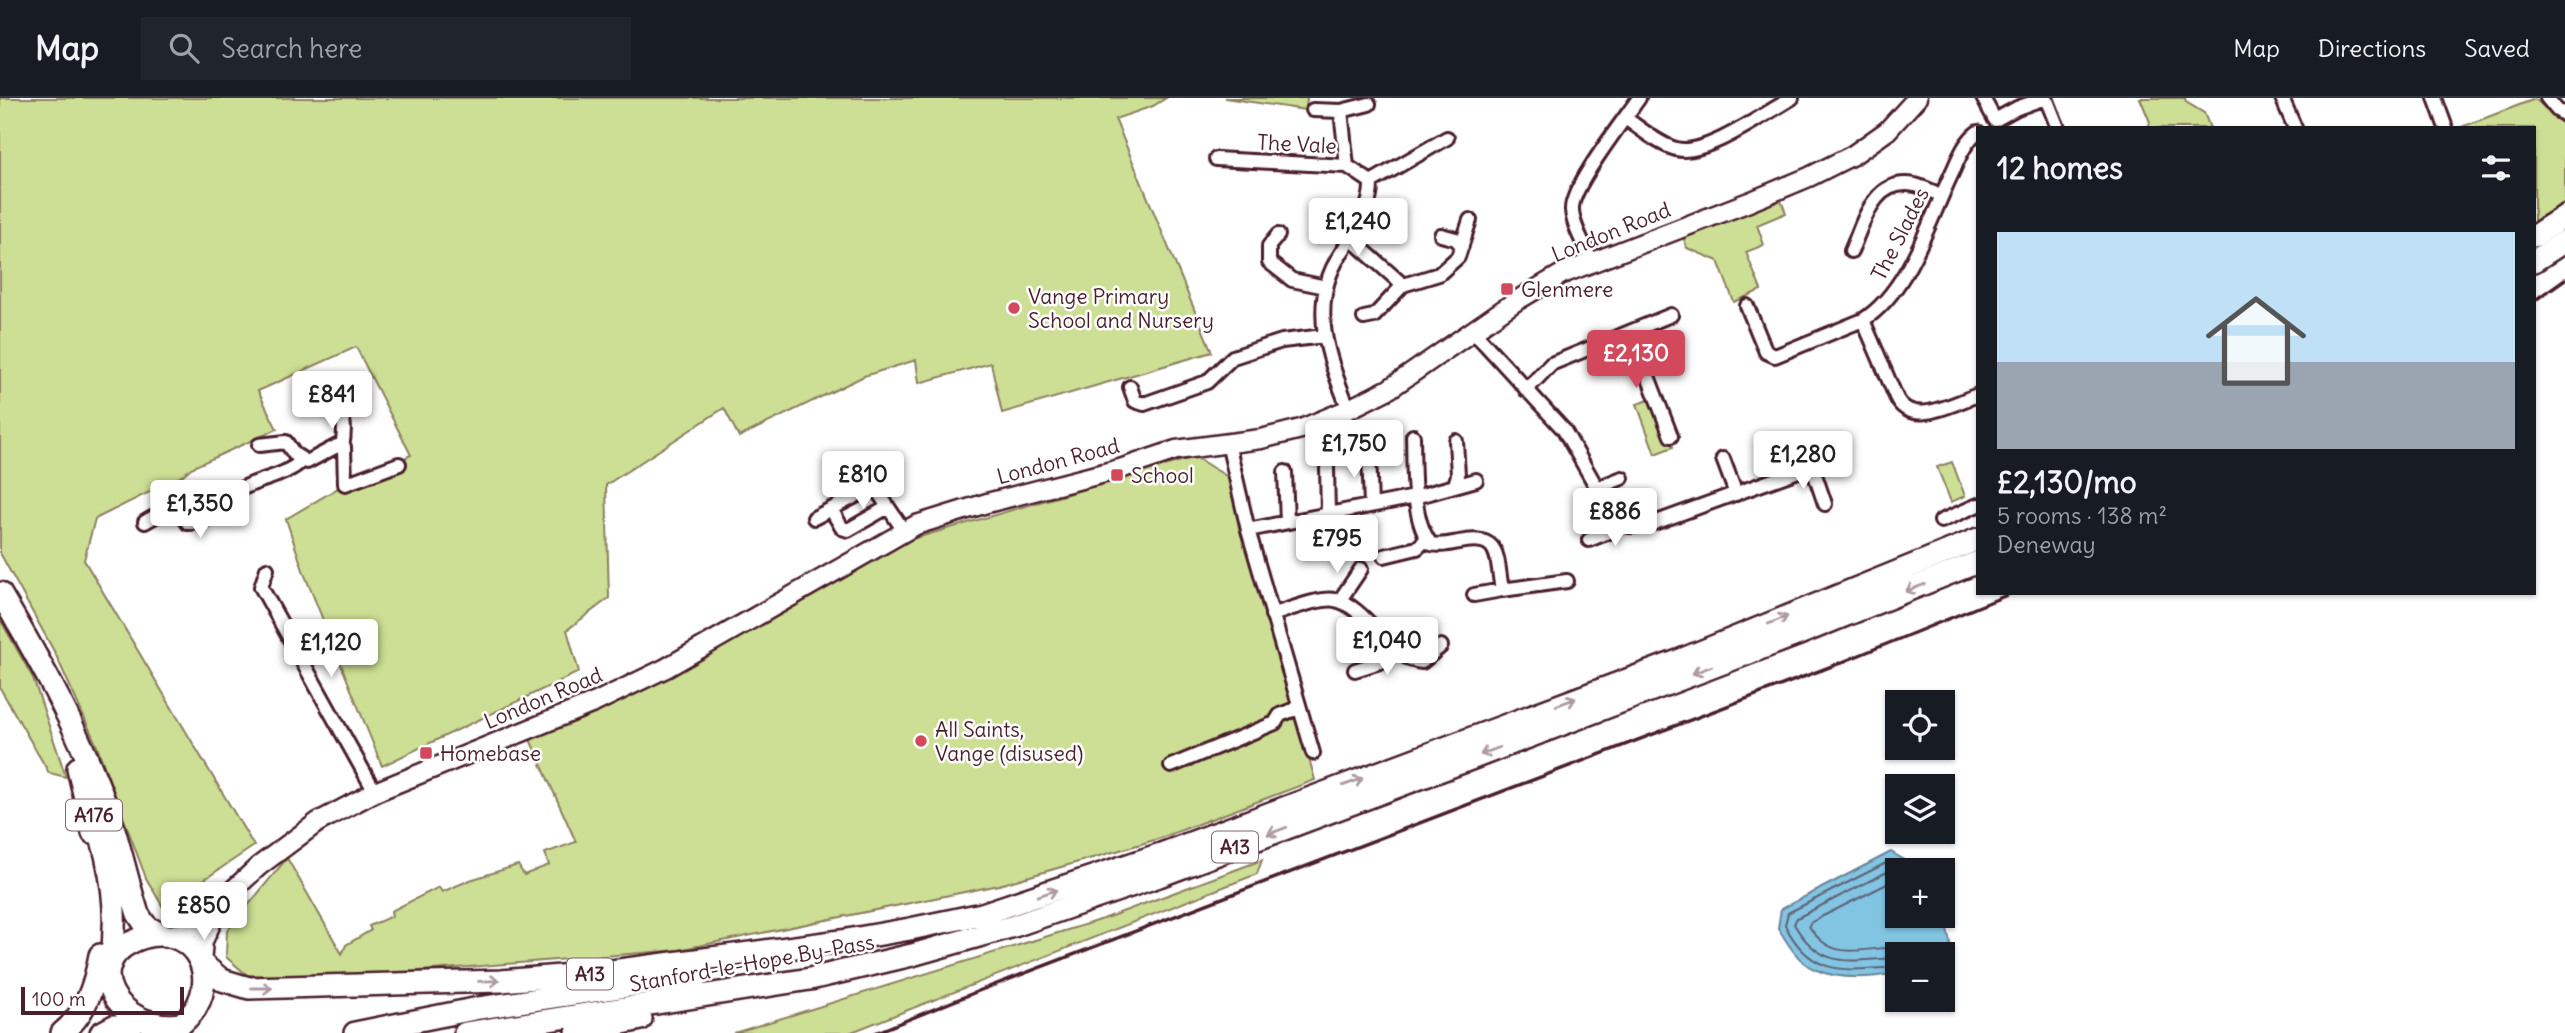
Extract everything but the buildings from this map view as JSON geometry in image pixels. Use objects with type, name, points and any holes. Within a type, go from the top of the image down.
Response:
[{"type":"main road","name":"London Road","points":[[164,936],[188,929],[222,902],[259,866],[318,822],[375,792],[596,702],[642,679],[904,531],[928,521],[1121,470],[1175,450],[1261,439],[1301,429],[1349,409],[1389,389],[1472,330],[1562,274],[1749,202],[1842,160],[1887,131],[1916,98]]},
{"type":"main road","points":[[2536,235],[2565,216]]},
{"type":"main road","points":[[2536,260],[2565,241]]},
{"type":"main road","name":"A13","points":[[201,963],[222,980],[249,988],[547,978],[750,955],[898,932],[982,914],[1161,854],[1678,661],[1976,540]]},
{"type":"main road","name":"A13","points":[[577,1033],[912,955],[1083,904],[1799,634],[1976,563]]},
{"type":"main road","name":"A176","points":[[0,593],[78,739],[101,792],[138,914],[146,926],[164,936],[183,941],[201,963]]},
{"type":"main road","name":"A176","points":[[43,672],[99,829],[114,891],[116,929],[110,975]]},
{"type":"main road","name":"A176","points":[[62,1033],[75,1021],[91,990],[100,957],[105,913],[102,872],[78,768]]},
{"type":"main road","name":"London Road","points":[[201,963],[205,934],[222,902]]},
{"type":"main road","name":"Stanford-le-Hope By-Pass","points":[[355,1033],[480,1008],[786,961],[863,945],[982,914]]},
{"type":"main road","points":[[76,1033],[96,1016],[103,1006],[116,956],[131,943],[148,937],[164,936]]},
{"type":"main road","points":[[101,1033],[114,1026],[161,1031],[176,1029],[195,1010],[199,1000],[203,984],[201,963]]},
{"type":"main road","points":[[110,975],[109,995],[117,1011],[136,1029]]},
{"type":"main road","name":"A13","points":[[465,1033],[810,979]]},
{"type":"street","points":[[1592,262],[1573,216],[1572,200],[1639,98]]},
{"type":"street","points":[[1625,118],[1672,148],[1686,151],[1712,143],[1792,98]]},
{"type":"street","points":[[1983,98],[1995,120]]},
{"type":"street","points":[[1987,126],[2017,108],[2045,98],[2057,126]]},
{"type":"street","points":[[2282,98],[2294,126]]},
{"type":"street","points":[[2435,98],[2445,126]]},
{"type":"street","points":[[2547,98],[2565,115]]},
{"type":"street","points":[[1313,110],[1340,111],[1369,104]]},
{"type":"street","points":[[1340,111],[1347,166]]},
{"type":"street","name":"The Slades","points":[[1747,306],[1766,352],[1775,356],[1863,320],[1876,312],[1903,279],[1959,157],[1976,133]]},
{"type":"street","points":[[1349,409],[1331,368],[1324,336],[1326,287],[1338,257],[1351,239],[1372,197],[1371,182],[1447,138]]},
{"type":"street","name":"The Vale","points":[[1216,159],[1347,166],[1371,182]]},
{"type":"street","points":[[1851,251],[1872,203],[1881,191],[1891,186],[1915,185],[1941,195]]},
{"type":"street","points":[[1364,318],[1374,316],[1403,285],[1439,274],[1458,257],[1470,220]]},
{"type":"street","points":[[1278,235],[1262,245],[1269,262],[1293,280],[1326,287]]},
{"type":"street","points":[[1441,235],[1456,239],[1462,246]]},
{"type":"street","points":[[1351,239],[1403,285]]},
{"type":"street","points":[[1526,390],[1551,364],[1671,315]]},
{"type":"street","points":[[1863,320],[1896,397],[1900,405],[1908,411],[1928,412],[1976,396]]},
{"type":"street","points":[[1472,330],[1564,430],[1598,488],[1612,519],[1618,522],[1630,526],[1654,523],[1837,457]]},
{"type":"street","points":[[1631,332],[1671,436]]},
{"type":"street","points":[[1130,387],[1135,401],[1144,404],[1207,382],[1233,357],[1282,341],[1324,336]]},
{"type":"street","points":[[332,391],[346,428],[342,447],[345,484],[398,464]]},
{"type":"street","points":[[1413,436],[1415,497],[1427,539],[1431,544],[1443,546],[1462,541],[1487,541],[1494,548],[1502,590]]},
{"type":"street","points":[[259,445],[286,442],[294,454],[307,462],[338,446],[342,447]]},
{"type":"street","points":[[1455,485],[1458,475],[1456,442]]},
{"type":"street","points":[[1228,443],[1248,530],[1313,753]]},
{"type":"street","points":[[1369,453],[1371,505]]},
{"type":"street","points":[[1723,459],[1736,494]]},
{"type":"street","points":[[145,522],[175,505],[188,523],[202,523],[244,487],[274,478],[293,469],[303,460]]},
{"type":"street","points":[[1812,466],[1825,504]]},
{"type":"street","points":[[1327,468],[1328,514]]},
{"type":"street","points":[[1285,472],[1287,522]]},
{"type":"street","points":[[1598,488],[1622,478]]},
{"type":"street","points":[[1248,530],[1415,497],[1476,480]]},
{"type":"street","points":[[814,517],[869,489],[876,489],[904,531]]},
{"type":"street","points":[[1941,521],[1976,506]]},
{"type":"street","points":[[831,509],[842,528],[848,530],[888,507]]},
{"type":"street","points":[[1589,540],[1609,532],[1618,522]]},
{"type":"street","points":[[1384,556],[1418,548],[1427,539]]},
{"type":"street","points":[[267,569],[261,587],[375,792]]},
{"type":"street","points":[[1340,600],[1361,569]]},
{"type":"street","points":[[1474,595],[1567,581]]},
{"type":"street","points":[[1272,615],[1329,599],[1340,600],[1394,646],[1419,663],[1441,646]]},
{"type":"street","points":[[1355,670],[1380,662],[1394,646]]},
{"type":"street","points":[[1171,766],[1275,723],[1280,715],[1298,708]]},
{"type":"green space","points":[[0,98],[1166,98],[1153,106],[1115,119],[1212,352],[1002,413],[991,363],[919,383],[916,360],[864,376],[739,437],[724,408],[606,485],[609,598],[567,630],[579,672],[382,766],[304,573],[286,519],[345,484],[411,455],[356,347],[258,391],[277,429],[191,468],[182,476],[95,519],[84,560],[254,846],[163,907],[146,878],[96,744],[55,653],[0,553]]},
{"type":"green space","points":[[1225,98],[1307,98],[1306,110]]},
{"type":"green space","points":[[2140,98],[2185,98],[2186,102],[2204,113],[2209,126],[2149,126],[2150,122]]},
{"type":"green space","points":[[2535,99],[2565,126],[2565,202],[2536,220],[2536,126],[2464,126]]},
{"type":"green space","points":[[1780,198],[1786,213],[1757,225],[1764,245],[1746,252],[1761,290],[1734,302],[1718,261],[1687,248],[1682,233]]},
{"type":"green space","points":[[1654,398],[1673,447],[1655,454],[1637,404]]},
{"type":"green space","points":[[1195,457],[1231,479],[1315,780],[1158,839],[999,885],[678,950],[333,978],[247,975],[226,957],[227,931],[287,858],[342,954],[346,945],[371,930],[369,926],[392,916],[391,911],[439,887],[442,892],[518,865],[524,875],[549,865],[545,853],[576,842],[528,735],[573,722],[902,542]]},
{"type":"green space","points":[[1952,462],[1965,496],[1951,502],[1937,467]]},
{"type":"green space","points":[[0,619],[33,678],[66,777],[49,773],[0,688]]},
{"type":"green space","points":[[1262,860],[1257,874],[849,1033],[734,1033],[1103,919]]},
{"type":"water","points":[[1891,852],[1901,858],[1885,858],[1885,928],[1947,928],[1950,942],[1885,942],[1885,975],[1834,975],[1808,966],[1793,951],[1778,928],[1781,909]]},
{"type":"railway","points":[[2536,300],[2565,279]]},
{"type":"railway","points":[[875,1033],[981,990],[1840,663],[2007,595]]},
{"type":"place","name":"Glenmere","points":[[1507,289]]},
{"type":"place","name":"Vange Primary School and Nursery","points":[[1014,308]]},
{"type":"place","name":"School","points":[[1117,475]]},
{"type":"place","name":"All Saints, Vange (disused)","points":[[921,741]]},
{"type":"place","name":"Homebase","points":[[426,753]]}]
